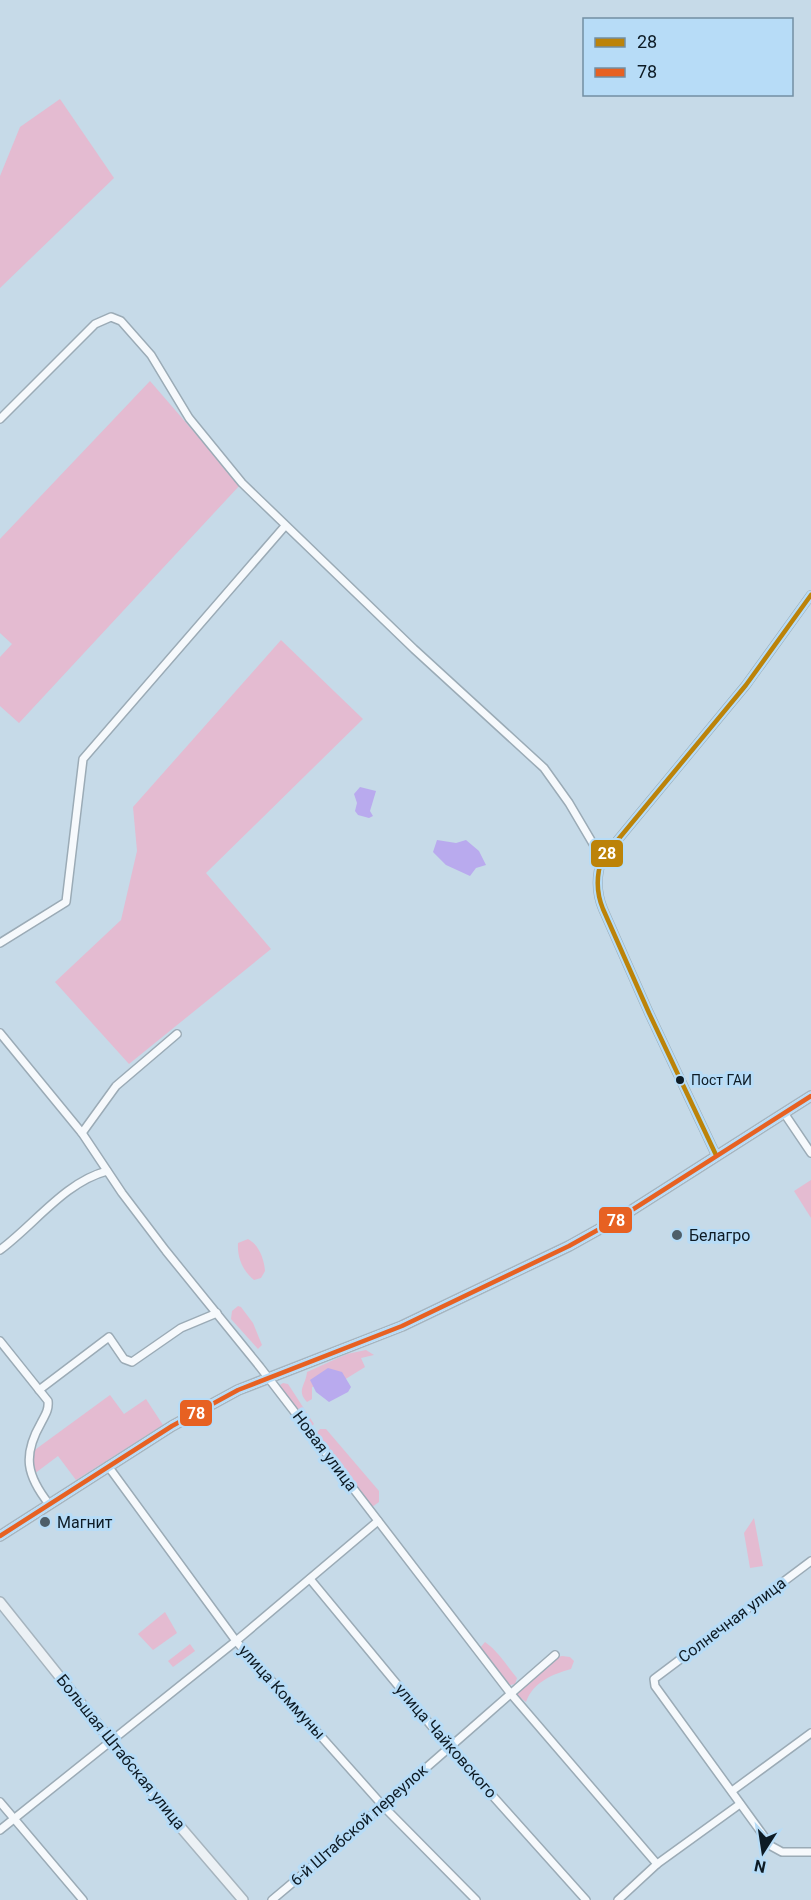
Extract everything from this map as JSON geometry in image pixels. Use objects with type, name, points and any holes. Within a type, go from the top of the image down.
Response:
[{"type":"main road","points":[[0,1536],[172,1426],[268,1376],[369,1340],[542,1260],[621,1217],[811,1096]]},
{"type":"main road","name":"Большая Штабская улица","points":[[0,1602],[243,1900]]},
{"type":"street","points":[[0,419],[95,324],[111,317],[121,321],[151,355],[208,444],[242,483],[544,768],[569,803],[602,859]]},
{"type":"street","points":[[0,943],[66,902],[83,759],[285,526]]},
{"type":"street","points":[[716,1155],[601,904],[597,880],[602,859],[746,685],[811,595]]},
{"type":"street","name":"Новая улица","points":[[0,1033],[82,1133],[166,1251],[268,1376],[511,1694],[657,1864]]},
{"type":"street","points":[[82,1133],[116,1086],[177,1034]]},
{"type":"street","points":[[784,1113],[811,1153]]},
{"type":"street","points":[[0,1250],[23,1233],[78,1183],[107,1171]]},
{"type":"street","points":[[39,1390],[110,1337],[124,1359],[132,1362],[181,1328],[217,1313]]},
{"type":"street","points":[[0,1341],[49,1405],[32,1443],[30,1474],[34,1485],[49,1504]]},
{"type":"street","name":"улица Коммуны","points":[[108,1466],[236,1641],[384,1807],[476,1900]]},
{"type":"street","points":[[0,1830],[236,1641],[378,1521]]},
{"type":"street","name":"Солнечная улица","points":[[732,1791],[655,1686],[654,1679],[811,1561]]},
{"type":"street","name":"улица Чайковского","points":[[310,1578],[448,1746],[586,1900]]},
{"type":"street","name":"6-й Штабской переулок","points":[[272,1900],[384,1807],[448,1746],[555,1655]]},
{"type":"street","points":[[811,1733],[732,1791],[777,1850],[811,1852]]},
{"type":"street","points":[[0,1802],[83,1900]]},
{"type":"street","points":[[618,1900],[657,1864],[740,1804]]},
{"type":"shaded area","points":[[60,99],[114,178],[0,288],[0,176],[20,127]]},
{"type":"shaded area","points":[[150,381],[240,485],[19,723],[0,706],[0,657],[12,644],[0,633],[0,539]]},
{"type":"shaded area","points":[[281,640],[363,719],[206,873],[271,949],[129,1064],[55,982],[121,920],[137,851],[133,807]]},
{"type":"shaded area","points":[[360,787],[376,791],[370,811],[373,816],[369,818],[358,815],[355,811],[357,803],[354,794]]},
{"type":"shaded area","points":[[437,840],[456,843],[466,840],[479,851],[486,865],[476,868],[470,876],[446,865],[433,852]]},
{"type":"shaded area","points":[[811,1180],[811,1218],[794,1191]]},
{"type":"shaded area","points":[[248,1239],[258,1249],[265,1271],[261,1278],[254,1280],[244,1268],[239,1254],[238,1243]]},
{"type":"shaded area","points":[[238,1306],[253,1323],[262,1345],[258,1349],[231,1319],[232,1311]]},
{"type":"shaded area","points":[[366,1350],[374,1355],[361,1358],[365,1367],[344,1380],[312,1387],[312,1399],[307,1402],[302,1391],[307,1372],[347,1354]]},
{"type":"shaded area","points":[[328,1368],[342,1372],[351,1387],[348,1392],[329,1402],[316,1392],[310,1380]]},
{"type":"shaded area","points":[[288,1384],[314,1424],[310,1427],[281,1388],[280,1385]]},
{"type":"shaded area","points":[[110,1395],[124,1414],[146,1399],[163,1425],[76,1480],[58,1456],[34,1474],[32,1452]]},
{"type":"shaded area","points":[[320,1429],[326,1429],[379,1491],[379,1502],[372,1507],[316,1434]]},
{"type":"shaded area","points":[[754,1518],[763,1566],[750,1568],[744,1533]]},
{"type":"shaded area","points":[[165,1612],[177,1633],[153,1650],[138,1634]]},
{"type":"shaded area","points":[[485,1642],[517,1678],[515,1684],[510,1685],[480,1648]]},
{"type":"shaded area","points":[[190,1644],[195,1651],[173,1667],[168,1661]]},
{"type":"shaded area","points":[[570,1657],[574,1661],[571,1669],[557,1673],[539,1684],[533,1689],[526,1702],[514,1693],[554,1658]]},
{"type":"transit line","name":"28","points":[[716,1155],[603,909],[598,890],[599,872],[602,859],[746,685],[811,595]]},
{"type":"transit line","name":"78","points":[[0,1536],[172,1426],[238,1390],[402,1326],[569,1246],[621,1217],[811,1096]]},
{"type":"place","name":"Пост ГАИ","points":[[680,1080]]},
{"type":"place","name":"Белагро","points":[[677,1235]]},
{"type":"place","name":"Магнит","points":[[45,1522]]}]
